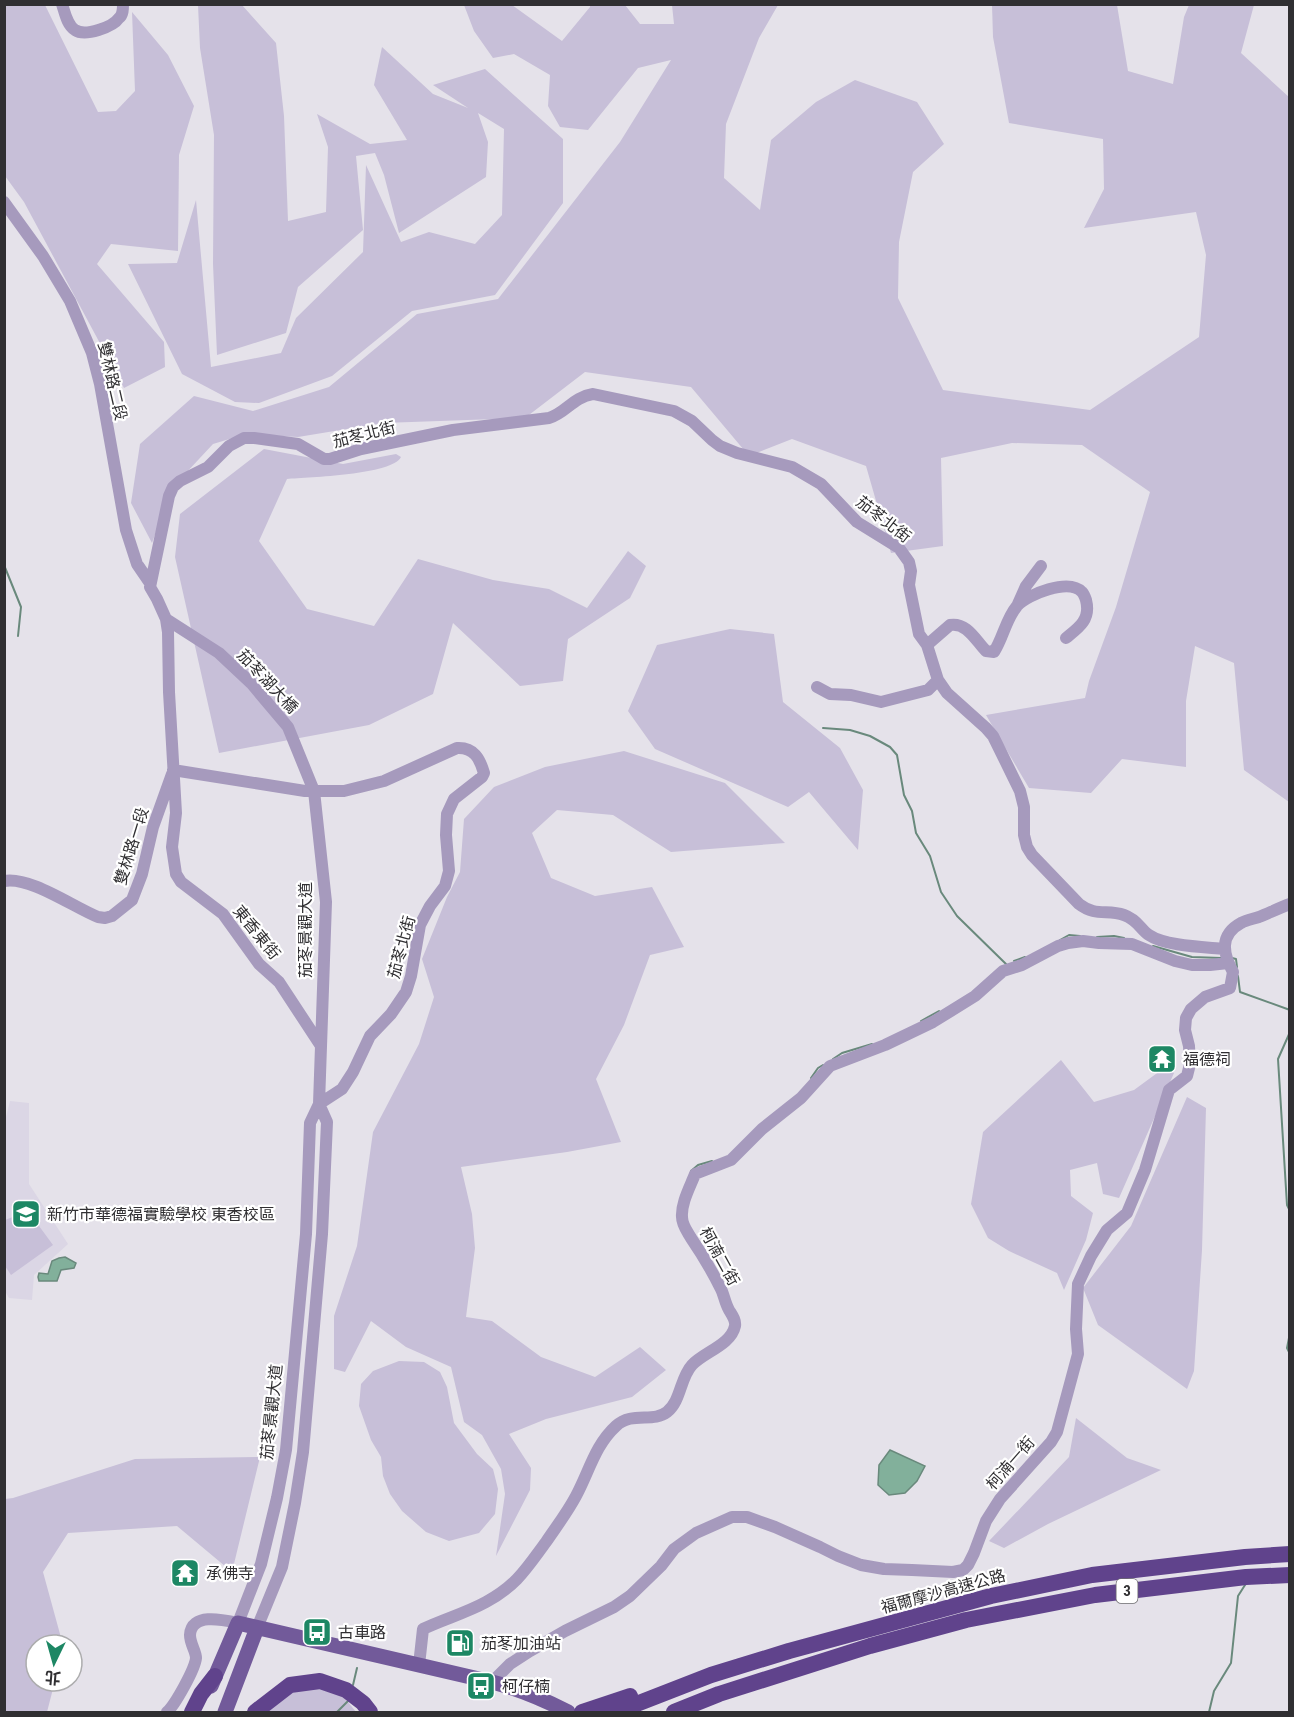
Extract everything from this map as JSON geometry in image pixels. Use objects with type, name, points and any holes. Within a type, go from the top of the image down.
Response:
[{"type":"highway","name":"福爾摩沙高速公路","points":[[616,1713],[711,1676],[789,1651],[991,1596],[1092,1575],[1290,1554]]},
{"type":"highway","name":"3","points":[[674,1713],[719,1694],[870,1646],[966,1620],[1095,1595],[1246,1577],[1290,1575]]},
{"type":"highway","points":[[582,1713],[668,1683],[789,1651]]},
{"type":"highway","points":[[192,1713],[201,1694],[215,1676]]},
{"type":"highway","points":[[255,1713],[290,1685],[320,1681],[351,1693],[363,1703],[370,1713]]},
{"type":"main road","points":[[238,1623],[492,1682],[547,1701],[568,1713]]},
{"type":"main road","name":"茄苳景觀大道","points":[[201,1713],[238,1623]]},
{"type":"main road","name":"茄苳景觀大道","points":[[225,1713],[257,1628]]},
{"type":"street","points":[[62,4],[71,26],[78,32],[92,33],[117,21],[123,12],[123,4]]},
{"type":"street","name":"雙林路二段","points":[[4,202],[43,256],[70,301],[92,353],[100,384],[126,530],[137,564],[150,583]]},
{"type":"street","name":"茄苳北街","points":[[150,583],[169,496],[173,488],[180,481],[208,467],[235,442],[244,438],[298,444],[324,459],[330,459],[361,449],[453,430],[549,418],[558,415],[575,400],[592,394],[674,411],[692,422],[720,446],[736,453],[792,467],[821,484],[857,522],[900,548],[909,562],[909,585],[919,634],[927,645],[938,680],[946,693],[987,728],[993,736],[1020,791],[1024,807],[1024,835],[1027,847],[1079,904],[1087,910],[1123,914],[1139,923],[1149,935],[1169,942],[1224,949]]},
{"type":"street","points":[[927,645],[954,623],[962,626],[976,638],[986,651],[994,652],[1026,586],[1041,566]]},
{"type":"street","points":[[150,583],[168,632],[173,770]]},
{"type":"street","points":[[1018,605],[1039,591],[1055,587],[1078,589],[1083,592],[1088,605],[1087,616],[1082,625],[1066,638]]},
{"type":"street","name":"茄苳湖大橋","points":[[165,619],[219,653],[251,682],[288,727],[314,791]]},
{"type":"street","points":[[817,687],[830,694],[851,695],[881,702],[928,690],[938,680]]},
{"type":"street","name":"茄苳北街","points":[[173,770],[305,791],[344,791],[384,781],[457,748],[463,747],[472,751],[480,760],[484,773],[482,777],[454,799],[447,814],[449,872],[445,886],[430,906],[420,925],[406,992],[391,1014],[370,1036],[342,1089],[319,1104]]},
{"type":"street","name":"雙林路一段","points":[[4,881],[12,879],[34,885],[98,917],[112,916],[132,900],[142,874],[153,827],[173,770]]},
{"type":"street","name":"東香東街","points":[[173,770],[176,813],[172,847],[176,874],[181,882],[223,914],[259,964],[279,982],[321,1046]]},
{"type":"street","name":"茄苳景觀大道","points":[[238,1623],[261,1564],[286,1450],[306,1234],[310,1123],[319,1104],[326,902],[314,791]]},
{"type":"street","points":[[1224,949],[1231,932],[1240,924],[1290,904]]},
{"type":"street","name":"柯湳二街","points":[[419,1665],[423,1629],[487,1602],[509,1588],[525,1572],[567,1511],[606,1435],[626,1419],[657,1416],[667,1412],[675,1401],[691,1366],[703,1355],[717,1348],[734,1330],[734,1318],[722,1290],[682,1220],[683,1206],[695,1174],[731,1160],[762,1129],[801,1098],[830,1066],[885,1045],[933,1022],[975,996],[1003,971],[1022,965],[1058,946],[1083,941],[1132,944],[1175,961],[1192,965],[1228,963]]},
{"type":"street","name":"柯湳一街","points":[[492,1682],[510,1664],[530,1651],[614,1607],[630,1596],[643,1585],[674,1548],[696,1533],[732,1517],[747,1516],[820,1547],[837,1557],[861,1565],[884,1569],[952,1572],[963,1570],[968,1565],[986,1521],[1000,1499],[1051,1442],[1057,1432],[1078,1354],[1076,1329],[1078,1284],[1107,1230],[1127,1213],[1145,1170],[1169,1090],[1187,1076],[1190,1064],[1185,1030],[1186,1018],[1191,1009],[1205,997],[1230,988],[1233,972],[1224,949]]},
{"type":"street","name":"茄苳景觀大道","points":[[257,1628],[282,1567],[296,1503],[303,1452],[322,1234],[327,1122],[319,1104]]},
{"type":"street","points":[[167,1713],[173,1707],[194,1667],[196,1656],[191,1644],[190,1633],[194,1625],[208,1618],[238,1623]]},
{"type":"shaded area","points":[[5,4],[45,5],[98,112],[116,111],[135,91],[132,12],[168,55],[194,106],[179,155],[178,251],[111,244],[97,264],[164,342],[165,367],[124,388],[24,202],[5,176]]},
{"type":"shaded area","points":[[198,5],[242,5],[276,43],[284,116],[288,221],[326,212],[328,147],[317,114],[370,144],[407,140],[374,85],[382,47],[433,94],[468,108],[433,85],[485,69],[563,139],[563,203],[495,295],[412,311],[332,376],[259,403],[235,402],[182,374],[128,264],[177,263],[196,200],[211,367],[281,353],[296,318],[363,252],[366,165],[401,242],[429,232],[475,244],[502,215],[504,129],[478,113],[488,142],[486,177],[399,233],[384,175],[375,153],[356,156],[363,230],[298,287],[286,333],[217,355],[213,264],[214,135],[200,48]]},
{"type":"shaded area","points":[[464,5],[512,5],[562,41],[590,5],[625,5],[640,24],[674,24],[672,5],[778,5],[759,38],[726,124],[724,178],[760,210],[771,140],[816,102],[855,80],[917,102],[944,144],[913,172],[899,242],[898,298],[943,390],[1090,410],[1199,337],[1206,255],[1196,212],[1084,228],[1104,189],[1103,139],[1009,123],[993,37],[992,5],[1117,5],[1128,71],[1173,84],[1184,17],[1189,5],[1254,5],[1241,53],[1290,98],[1289,802],[1244,770],[1234,663],[1195,646],[1186,701],[1186,767],[1122,759],[1091,793],[1029,788],[986,715],[1085,698],[1116,607],[1150,492],[1082,445],[1012,443],[941,458],[943,546],[891,553],[866,466],[792,439],[749,456],[691,387],[585,372],[525,418],[383,423],[298,437],[246,434],[213,444],[171,489],[152,543],[131,503],[140,444],[194,396],[253,411],[329,387],[417,314],[498,299],[620,142],[671,60],[638,68],[588,130],[560,127],[548,106],[550,75],[514,54],[493,58],[474,31]]},
{"type":"shaded area","points":[[264,449],[343,464],[396,454],[401,457],[382,468],[367,471],[287,479],[259,541],[307,609],[374,626],[418,559],[493,580],[549,589],[587,608],[628,551],[646,566],[630,598],[568,639],[563,681],[520,686],[453,623],[433,694],[369,725],[219,753],[175,557],[180,514]]},
{"type":"shaded area","points":[[730,629],[774,634],[783,702],[840,748],[863,790],[858,850],[809,792],[788,807],[655,749],[628,711],[657,645]]},
{"type":"shaded area","points":[[624,751],[725,783],[785,843],[671,852],[613,815],[557,810],[532,833],[551,878],[595,896],[652,887],[684,947],[650,955],[624,1025],[596,1079],[621,1142],[461,1167],[472,1214],[475,1248],[466,1317],[492,1321],[541,1357],[595,1377],[640,1347],[666,1370],[632,1397],[546,1419],[509,1434],[531,1468],[530,1490],[496,1556],[505,1494],[501,1469],[482,1435],[464,1422],[451,1367],[406,1347],[371,1321],[345,1372],[334,1369],[334,1316],[357,1246],[373,1132],[419,1044],[434,997],[422,959],[447,897],[460,872],[464,819],[494,787],[545,767]]},
{"type":"shaded area","points":[[1061,1060],[1094,1102],[1134,1090],[1164,1068],[1174,1073],[1119,1198],[1103,1194],[1097,1163],[1070,1170],[1071,1196],[1093,1213],[1086,1240],[1064,1290],[1057,1273],[1009,1251],[988,1238],[971,1204],[983,1132]]},
{"type":"shaded area","points":[[1187,1097],[1206,1108],[1202,1250],[1194,1371],[1187,1389],[1098,1325],[1083,1288],[1131,1226]]},
{"type":"shaded area","name":"新竹市華德福實驗學校 東香校區","points":[[10,1101],[29,1103],[29,1184],[68,1244],[34,1275],[32,1300],[9,1298],[5,1291],[4,1125]]},
{"type":"shaded area","points":[[28,1211],[53,1245],[11,1275],[5,1266],[5,1220]]},
{"type":"shaded area","points":[[65,1257],[76,1263],[74,1268],[61,1270],[57,1281],[39,1281],[39,1273],[48,1274],[52,1261]]},
{"type":"shaded area","points":[[399,1361],[424,1362],[440,1372],[447,1387],[454,1423],[477,1454],[493,1469],[498,1489],[495,1514],[479,1533],[449,1541],[426,1532],[402,1511],[390,1494],[383,1476],[381,1457],[371,1440],[359,1406],[361,1384],[373,1371]]},
{"type":"shaded area","points":[[1076,1418],[1127,1458],[1161,1470],[1048,1524],[1004,1548],[989,1541],[1069,1457]]},
{"type":"shaded area","points":[[890,1450],[925,1466],[917,1481],[905,1493],[889,1495],[878,1485],[879,1465]]},
{"type":"shaded area","points":[[260,1457],[232,1572],[177,1526],[68,1533],[43,1572],[60,1633],[24,1633],[24,1693],[52,1693],[47,1712],[5,1712],[5,1499],[135,1459]]},
{"type":"shaded area","points":[[321,1686],[344,1697],[356,1712],[263,1712],[292,1690]]},
{"type":"waterway","points":[[4,565],[21,607],[18,636]]},
{"type":"waterway","points":[[823,728],[850,730],[870,736],[890,747],[897,755],[904,795],[912,811],[916,833],[930,856],[941,892],[957,916],[1006,964]]},
{"type":"waterway","points":[[1060,940],[1069,935],[1080,936]]},
{"type":"waterway","points":[[1097,937],[1124,938]]},
{"type":"waterway","points":[[1153,946],[1192,957],[1221,958]]},
{"type":"waterway","points":[[1014,961],[1025,957]]},
{"type":"waterway","points":[[1232,958],[1236,959],[1237,967]]},
{"type":"waterway","points":[[1238,976],[1240,992],[1290,1010]]},
{"type":"waterway","points":[[921,1021],[939,1011]]},
{"type":"waterway","points":[[1290,1032],[1278,1059],[1287,1205],[1290,1211]]},
{"type":"waterway","points":[[833,1059],[842,1053],[872,1044]]},
{"type":"waterway","points":[[811,1078],[823,1065]]},
{"type":"waterway","points":[[691,1171],[698,1165],[712,1161]]},
{"type":"waterway","points":[[1290,1333],[1287,1348],[1290,1354]]},
{"type":"waterway","points":[[1209,1712],[1214,1691],[1231,1663],[1238,1596],[1245,1585]]},
{"type":"waterway","points":[[353,1685],[357,1668]]},
{"type":"waterway","points":[[337,1712],[349,1700]]},
{"type":"place","name":"福德祠","points":[[1162,1059]]},
{"type":"place","name":"新竹市華德福實驗學校 東香校區","points":[[26,1214]]},
{"type":"place","name":"承佛寺","points":[[185,1573]]},
{"type":"place","name":"古車路","points":[[317,1632]]},
{"type":"place","name":"茄苳加油站","points":[[460,1643]]},
{"type":"place","name":"柯仔楠","points":[[481,1686]]}]
